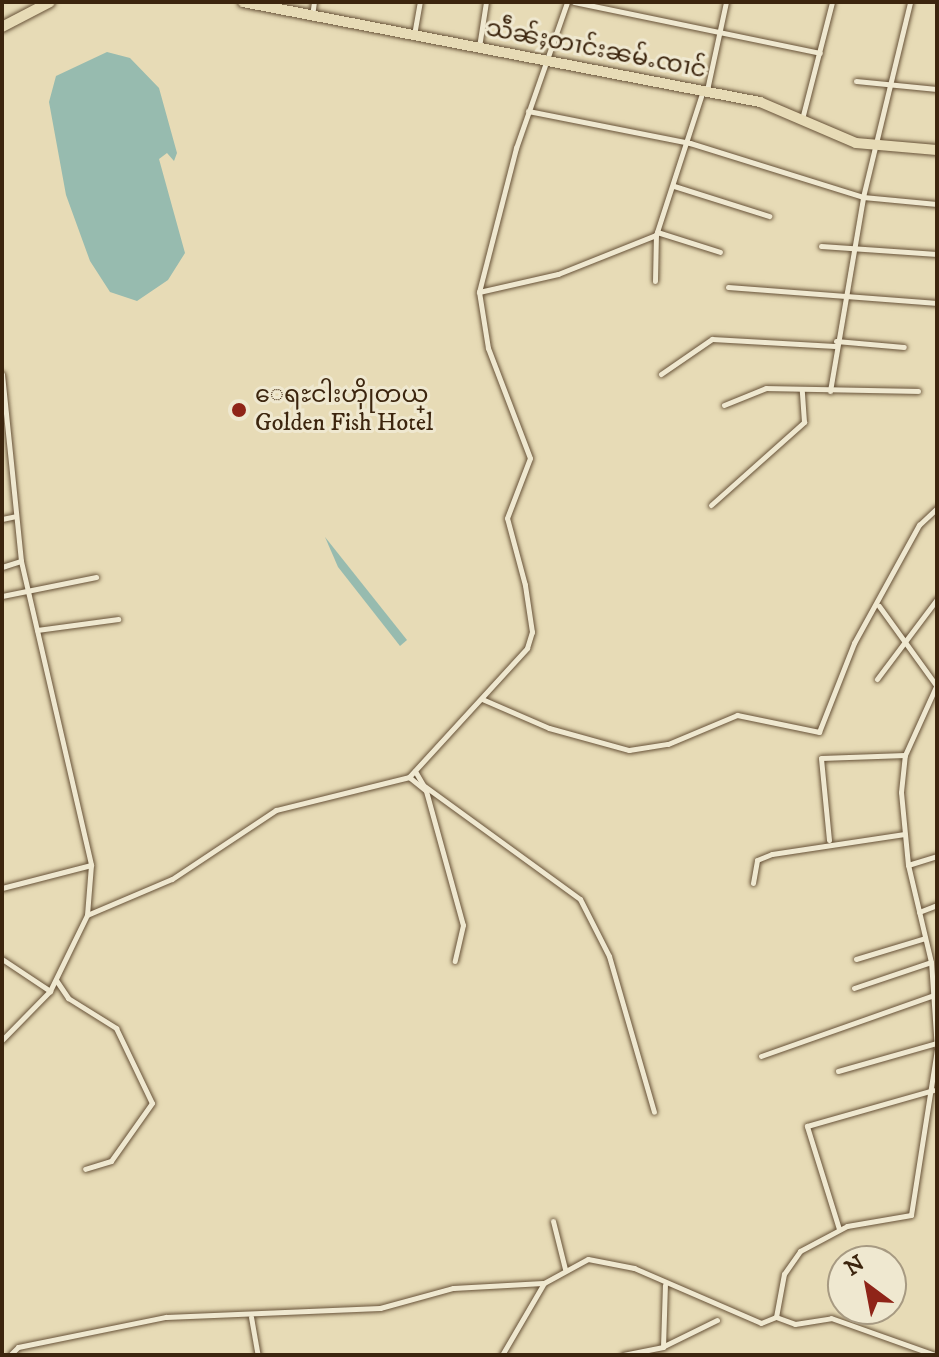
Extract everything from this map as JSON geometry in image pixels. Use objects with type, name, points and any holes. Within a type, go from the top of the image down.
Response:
[{"type":"highway","points":[[2,27],[50,2]]},
{"type":"highway","name":"သဵၼ်ႈတၢင်းၼမ်ႉၸၢင်","points":[[243,2],[705,91],[802,120],[874,146],[937,150]]},
{"type":"street","points":[[312,17],[314,2]]},
{"type":"street","points":[[414,36],[420,2]]},
{"type":"street","points":[[479,48],[486,2]]},
{"type":"street","points":[[87,915],[172,879],[276,810],[409,777],[482,699],[532,632],[507,518],[530,458],[488,348],[479,292],[528,111],[567,2]]},
{"type":"street","points":[[574,2],[820,53]]},
{"type":"street","points":[[655,281],[657,234],[690,143],[726,2]]},
{"type":"street","points":[[802,120],[832,2]]},
{"type":"street","points":[[830,391],[863,197],[910,2]]},
{"type":"street","points":[[856,81],[937,89]]},
{"type":"street","points":[[528,111],[690,143],[863,197],[937,204]]},
{"type":"street","points":[[674,186],[769,216]]},
{"type":"street","points":[[479,292],[558,274],[657,234],[720,252]]},
{"type":"street","points":[[821,246],[937,254]]},
{"type":"street","points":[[728,287],[937,303]]},
{"type":"street","points":[[661,374],[712,339],[904,347]]},
{"type":"street","points":[[2,374],[21,561],[91,865],[87,915],[50,991],[2,1040]]},
{"type":"street","points":[[724,405],[766,388],[918,391]]},
{"type":"street","points":[[711,505],[804,422],[802,390]]},
{"type":"street","points":[[482,699],[549,728],[629,750],[668,744],[737,715],[819,732],[835,681],[879,606],[919,525],[937,508]]},
{"type":"street","points":[[2,519],[16,516]]},
{"type":"street","points":[[2,567],[21,561]]},
{"type":"street","points":[[2,596],[27,588],[96,577]]},
{"type":"street","points":[[877,679],[901,638],[937,599]]},
{"type":"street","points":[[776,1317],[784,1274],[800,1251],[839,1229],[911,1215],[933,1090],[937,1049],[931,962],[908,865],[904,834],[905,755],[936,684],[879,606]]},
{"type":"street","points":[[37,630],[118,619]]},
{"type":"street","points":[[829,840],[821,758],[905,755]]},
{"type":"street","points":[[415,771],[423,785],[463,925],[455,961]]},
{"type":"street","points":[[409,777],[580,899],[609,956],[654,1112]]},
{"type":"street","points":[[753,883],[757,860],[829,840],[904,834]]},
{"type":"street","points":[[908,865],[937,856]]},
{"type":"street","points":[[2,888],[91,865]]},
{"type":"street","points":[[919,912],[937,905]]},
{"type":"street","points":[[856,959],[925,938]]},
{"type":"street","points":[[2,959],[50,991]]},
{"type":"street","points":[[854,988],[931,962]]},
{"type":"street","points":[[56,979],[68,998],[116,1028],[152,1103],[118,1154],[85,1169]]},
{"type":"street","points":[[761,1056],[934,995]]},
{"type":"street","points":[[838,1071],[936,1043]]},
{"type":"street","points":[[839,1229],[807,1126],[933,1090]]},
{"type":"street","points":[[553,1221],[565,1269]]},
{"type":"street","points":[[502,1355],[544,1283],[565,1269],[608,1260],[731,1316],[761,1323],[776,1317],[795,1324],[831,1318],[935,1355]]},
{"type":"street","points":[[10,1355],[18,1347],[123,1323],[380,1308],[453,1288],[544,1283]]},
{"type":"street","points":[[663,1347],[665,1285]]},
{"type":"street","points":[[251,1317],[258,1355]]},
{"type":"street","points":[[623,1355],[663,1347],[717,1320]]},
{"type":"water","points":[[107,52],[130,58],[159,88],[177,153],[174,161],[167,153],[159,159],[185,253],[168,280],[137,301],[110,292],[90,261],[66,195],[49,102],[56,76]]},
{"type":"water","points":[[325,537],[407,640],[400,646],[338,567]]},
{"type":"place","name":"ေရႊငါးဟိုုတယ္ Golden Fish Hotel","points":[[239,410]]}]
